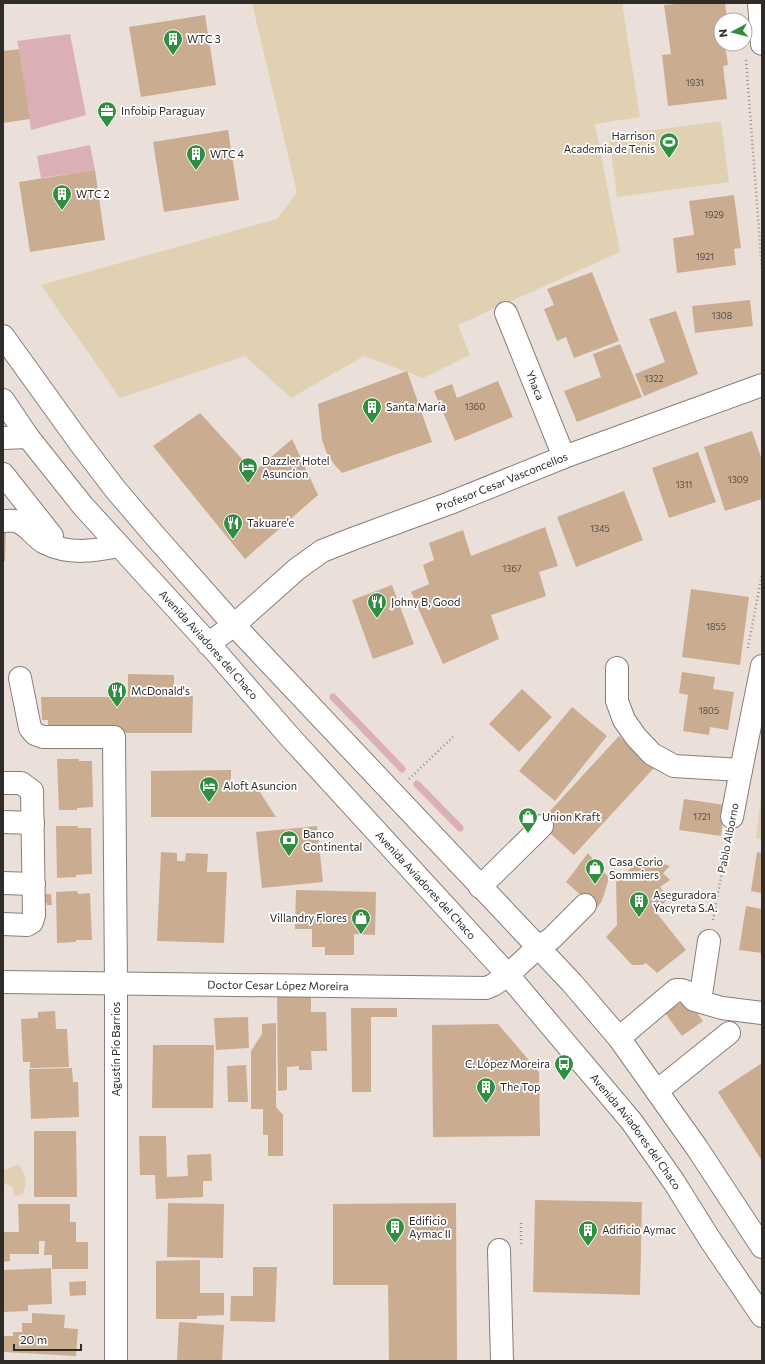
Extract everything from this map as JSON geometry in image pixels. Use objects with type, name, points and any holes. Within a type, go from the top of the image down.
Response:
[{"type":"main road","points":[[758,42],[759,3]]},
{"type":"main road","name":"Yhaca","points":[[506,313],[564,458]]},
{"type":"main road","points":[[3,336],[45,395],[116,488],[156,537],[234,625],[538,947],[618,1038],[697,1148],[762,1247]]},
{"type":"main road","name":"Profesor Cesar Vasconcellos","points":[[208,644],[234,625],[296,569],[322,551],[564,458],[762,385]]},
{"type":"main road","name":"Avenida Aviadores del Chaco","points":[[3,400],[15,424],[83,506],[289,736],[508,975],[632,1122],[674,1182],[709,1238],[762,1316]]},
{"type":"main road","points":[[3,438],[15,424]]},
{"type":"main road","points":[[3,474],[64,551]]},
{"type":"main road","points":[[3,521],[17,522],[25,525],[44,543],[64,551],[91,551],[118,546]]},
{"type":"main road","name":"Pablo Alborno","points":[[732,817],[741,770],[755,736],[762,666]]},
{"type":"main road","points":[[617,668],[617,701],[624,720],[636,737],[652,754],[674,766],[741,770]]},
{"type":"main road","name":"Agustín Pío Barrios","points":[[20,678],[30,728],[36,734],[43,737],[114,737],[116,984],[116,1361]]},
{"type":"main road","points":[[3,783],[21,783],[32,791],[34,884],[34,915],[32,922],[27,924],[3,924]]},
{"type":"main road","points":[[3,822],[33,823]]},
{"type":"main road","points":[[480,886],[542,826]]},
{"type":"main road","points":[[3,883],[34,884]]},
{"type":"main road","name":"Doctor Cesar López Moreira","points":[[3,982],[479,988],[493,985],[508,975],[538,947],[551,939],[586,905]]},
{"type":"main road","points":[[700,1001],[709,941]]},
{"type":"main road","points":[[618,1038],[676,990],[687,992],[694,1000],[722,1008],[762,1013]]},
{"type":"main road","points":[[657,1091],[729,1033]]},
{"type":"main road","points":[[632,1122],[666,1146],[762,1292]]},
{"type":"main road","points":[[500,1250],[502,1361]]},
{"type":"path","points":[[758,42],[762,270]]},
{"type":"path","points":[[393,794],[452,737]]},
{"type":"path","name":"Pablo Alborno","points":[[709,941],[732,817]]},
{"type":"shaded area","points":[[252,3],[622,3],[640,117],[595,124],[620,252],[458,325],[470,355],[423,378],[364,356],[291,398],[245,356],[120,398],[41,285],[277,219],[297,193]]},
{"type":"shaded area","points":[[70,34],[86,115],[31,130],[17,41]]},
{"type":"shaded area","name":"Harrison Academia de Tenis","points":[[721,121],[729,182],[617,197],[609,136]]},
{"type":"shaded area","points":[[90,145],[95,170],[41,178],[37,156]]},
{"type":"shaded area","points":[[762,789],[762,840],[756,838]]},
{"type":"shaded area","points":[[18,1164],[23,1172],[26,1182],[23,1194],[14,1196],[13,1187],[3,1183],[3,1171]]},
{"type":"building","points":[[725,3],[726,12],[713,12],[713,52],[726,52],[728,65],[723,66],[727,99],[668,106],[662,55],[671,54],[664,5]]},
{"type":"building","name":"WTC 3","points":[[205,15],[216,85],[141,97],[129,27]]},
{"type":"building","points":[[19,49],[30,119],[3,123],[3,51]]},
{"type":"building","name":"WTC 4","points":[[228,130],[239,200],[164,212],[153,142]]},
{"type":"building","name":"WTC 2","points":[[95,170],[105,240],[30,252],[19,182]]},
{"type":"building","points":[[734,195],[741,248],[734,249],[736,265],[677,273],[673,238],[694,235],[689,201]]},
{"type":"building","points":[[592,272],[619,341],[574,358],[566,337],[557,341],[544,309],[554,305],[547,289]]},
{"type":"building","points":[[750,300],[753,326],[695,333],[692,306]]},
{"type":"building","points":[[676,311],[698,374],[644,396],[635,374],[665,362],[649,319]]},
{"type":"building","points":[[620,344],[642,397],[577,422],[564,391],[601,377],[593,354]]},
{"type":"building","name":"Santa María","points":[[407,371],[432,442],[342,473],[327,454],[322,440],[318,404]]},
{"type":"building","points":[[498,381],[513,417],[455,441],[434,391],[452,384],[457,398]]},
{"type":"building","name":"Dazzler Hotel Asuncion","points":[[200,413],[254,472],[292,439],[318,495],[245,559],[153,446]]},
{"type":"building","points":[[752,431],[762,460],[762,499],[725,511],[704,447]]},
{"type":"building","points":[[698,452],[716,502],[669,518],[652,468]]},
{"type":"building","points":[[624,491],[643,540],[576,567],[557,517]]},
{"type":"building","points":[[545,527],[558,566],[539,572],[546,596],[491,615],[499,639],[443,664],[411,592],[429,584],[423,565],[434,560],[429,543],[463,530],[471,556]]},
{"type":"building","points":[[3,528],[6,528],[5,561],[3,561]]},
{"type":"building","points":[[392,585],[414,644],[373,659],[352,600]]},
{"type":"building","points":[[691,589],[749,597],[740,665],[682,657]]},
{"type":"building","points":[[682,672],[715,677],[713,689],[734,692],[728,730],[710,727],[709,735],[683,731],[688,695],[679,693]]},
{"type":"building","name":"McDonald's","points":[[128,674],[174,675],[174,697],[193,696],[192,733],[48,733],[48,720],[42,720],[41,697],[128,697]]},
{"type":"building","points":[[522,689],[552,717],[519,752],[489,724]]},
{"type":"building","points":[[572,707],[607,736],[555,801],[519,771]]},
{"type":"building","points":[[619,736],[654,768],[574,855],[539,823]]},
{"type":"building","points":[[57,759],[79,759],[79,761],[92,761],[93,807],[77,808],[77,810],[59,810]]},
{"type":"building","name":"Aloft Asuncion","points":[[231,770],[231,789],[258,789],[276,817],[151,817],[151,771]]},
{"type":"building","points":[[684,799],[725,805],[721,836],[679,830]]},
{"type":"building","points":[[56,826],[78,826],[78,828],[91,828],[92,874],[57,878]]},
{"type":"building","points":[[317,826],[323,882],[262,888],[256,832]]},
{"type":"building","points":[[161,852],[177,853],[177,861],[185,861],[186,853],[208,854],[207,872],[227,872],[224,943],[157,941]]},
{"type":"building","points":[[757,852],[762,853],[762,893],[751,891]]},
{"type":"building","points":[[588,853],[609,878],[602,901],[596,909],[566,882]]},
{"type":"building","name":"Aseguradora Yacyreta S.A.","points":[[643,857],[670,866],[663,873],[670,880],[660,887],[669,898],[655,911],[686,950],[657,973],[646,963],[642,965],[632,965],[606,937],[617,925],[616,882]]},
{"type":"building","points":[[296,890],[376,892],[375,935],[354,934],[354,955],[325,955],[325,947],[312,947],[312,929],[295,929]]},
{"type":"building","points":[[77,891],[78,894],[90,893],[92,940],[76,940],[76,942],[57,943],[56,892]]},
{"type":"building","points":[[45,894],[51,894],[52,905],[47,905],[47,903],[45,903]]},
{"type":"building","points":[[746,906],[762,909],[762,953],[739,950]]},
{"type":"building","points":[[277,994],[311,994],[311,1012],[326,1012],[327,1051],[311,1051],[312,1070],[299,1070],[299,1066],[287,1067],[287,1090],[278,1091]]},
{"type":"building","points":[[686,998],[703,1021],[682,1036],[665,1013]]},
{"type":"building","points":[[351,1008],[397,1008],[397,1017],[371,1017],[371,1092],[352,1092]]},
{"type":"building","points":[[55,1011],[56,1029],[67,1029],[69,1067],[30,1068],[30,1062],[23,1062],[21,1019],[38,1018],[38,1012]]},
{"type":"building","points":[[248,1017],[249,1048],[216,1050],[214,1018]]},
{"type":"building","points":[[276,1023],[276,1107],[283,1115],[283,1156],[268,1156],[268,1135],[263,1135],[263,1109],[251,1109],[251,1051],[262,1034],[262,1024]]},
{"type":"building","name":"The Top","points":[[498,1024],[539,1072],[540,1136],[433,1137],[432,1025]]},
{"type":"building","points":[[153,1045],[214,1045],[213,1108],[152,1108]]},
{"type":"building","points":[[762,1063],[762,1161],[718,1092]]},
{"type":"building","points":[[246,1065],[248,1102],[228,1102],[227,1066]]},
{"type":"building","points":[[72,1068],[73,1082],[78,1082],[79,1117],[31,1119],[29,1069]]},
{"type":"building","points":[[34,1131],[76,1131],[77,1197],[34,1197]]},
{"type":"building","points":[[139,1136],[166,1136],[167,1177],[188,1176],[187,1155],[211,1154],[212,1181],[203,1181],[203,1197],[156,1199],[155,1175],[140,1175]]},
{"type":"building","name":"Adificio Aymac","points":[[535,1200],[642,1202],[640,1295],[533,1292]]},
{"type":"building","points":[[168,1203],[224,1204],[223,1258],[167,1257]]},
{"type":"building","name":"Edificio Aymac II","points":[[456,1203],[457,1361],[389,1361],[388,1285],[333,1285],[333,1204]]},
{"type":"building","points":[[18,1204],[70,1204],[70,1222],[76,1222],[76,1242],[88,1242],[88,1269],[52,1269],[52,1255],[44,1255],[45,1241],[39,1241],[39,1254],[10,1254],[10,1261],[3,1262],[3,1232],[19,1232]]},
{"type":"building","points":[[200,1260],[200,1293],[224,1293],[224,1315],[197,1316],[197,1319],[156,1319],[156,1261]]},
{"type":"building","points":[[253,1267],[277,1267],[275,1322],[230,1321],[231,1296],[253,1296]]},
{"type":"building","points":[[51,1268],[52,1304],[28,1305],[28,1311],[3,1312],[3,1270]]},
{"type":"building","points":[[86,1281],[86,1295],[70,1296],[69,1282]]},
{"type":"building","points":[[32,1313],[65,1315],[64,1328],[78,1329],[76,1356],[3,1352],[3,1336],[13,1336],[13,1332],[22,1332],[22,1323],[32,1323]]},
{"type":"building","points":[[179,1322],[224,1325],[222,1361],[177,1361]]},
{"type":"waterway","points":[[333,697],[402,769]]},
{"type":"waterway","points":[[417,784],[460,828]]},
{"type":"place","name":"WTC 3","points":[[173,56]]},
{"type":"place","name":"Infobip Paraguay","points":[[107,128]]},
{"type":"place","name":"Harrison Academia de Tenis","points":[[669,159]]},
{"type":"place","name":"WTC 4","points":[[196,171]]},
{"type":"place","name":"WTC 2","points":[[62,211]]},
{"type":"place","name":"Santa María","points":[[372,424]]},
{"type":"place","name":"Dazzler Hotel Asuncion","points":[[248,484]]},
{"type":"place","name":"Takuare’e","points":[[233,540]]},
{"type":"place","name":"Johny B, Good","points":[[377,619]]},
{"type":"place","name":"McDonald's","points":[[117,708]]},
{"type":"place","name":"Aloft Asuncion","points":[[209,803]]},
{"type":"place","name":"Union Kraft","points":[[528,834]]},
{"type":"place","name":"Banco Continental","points":[[289,857]]},
{"type":"place","name":"Casa Corio Sommiers","points":[[595,885]]},
{"type":"place","name":"Aseguradora Yacyreta S.A.","points":[[639,918]]},
{"type":"place","name":"Villandry Flores","points":[[361,935]]},
{"type":"place","name":"C. López Moreira","points":[[564,1081]]},
{"type":"place","name":"The Top","points":[[486,1104]]},
{"type":"place","name":"Edificio Aymac II","points":[[395,1244]]},
{"type":"place","name":"Adificio Aymac","points":[[588,1247]]}]
